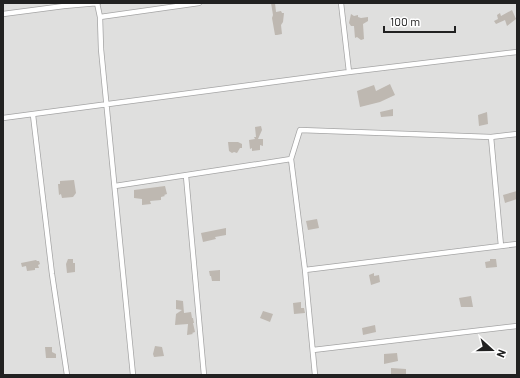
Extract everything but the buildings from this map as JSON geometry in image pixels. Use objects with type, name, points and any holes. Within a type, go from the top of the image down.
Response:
[{"type":"street","points":[[3,14],[98,3],[101,49],[133,375]]},
{"type":"street","points":[[100,17],[199,3]]},
{"type":"street","points":[[341,3],[349,72]]},
{"type":"street","points":[[3,118],[349,72],[517,52]]},
{"type":"street","points":[[33,115],[52,274],[67,375]]},
{"type":"street","points":[[315,375],[306,270],[291,159],[300,130],[491,137],[517,134]]},
{"type":"street","points":[[491,137],[501,246]]},
{"type":"street","points":[[115,186],[291,159]]},
{"type":"street","points":[[186,176],[204,375]]},
{"type":"street","points":[[306,270],[517,244]]},
{"type":"street","points":[[313,350],[517,326]]},
{"type":"shaded area","points":[[3,3],[517,3],[517,375],[3,375]]}]
